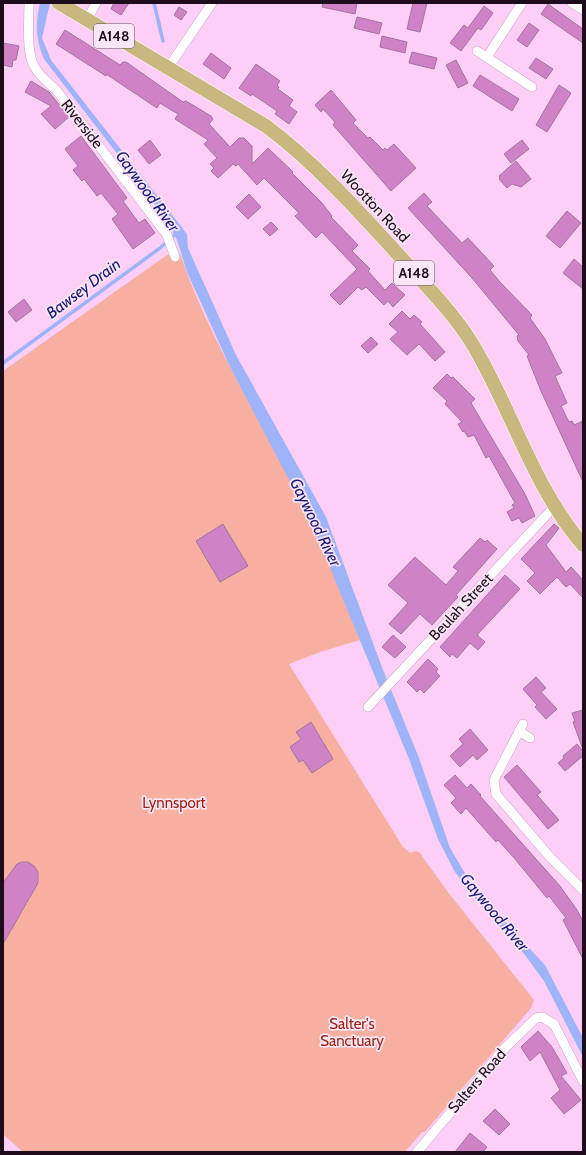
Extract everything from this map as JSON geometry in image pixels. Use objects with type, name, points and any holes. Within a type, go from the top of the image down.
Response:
[{"type":"main road","name":"Wootton Road","points":[[60,3],[240,110],[284,139],[339,191],[438,299],[472,343],[489,373],[554,507],[583,545]]},
{"type":"street","name":"Riverside","points":[[29,3],[30,52],[33,65],[40,75],[57,91],[167,235],[174,255]]},
{"type":"street","points":[[87,20],[96,3]]},
{"type":"street","points":[[168,68],[212,3]]},
{"type":"street","points":[[487,57],[522,3]]},
{"type":"street","points":[[572,3],[583,10]]},
{"type":"street","points":[[477,51],[532,87]]},
{"type":"street","name":"Beulah Street","points":[[371,704],[554,507]]},
{"type":"street","points":[[530,738],[521,728],[494,780],[496,794],[549,856],[583,890]]},
{"type":"street","name":"Salters Road","points":[[417,1152],[505,1048],[528,1024],[536,1018],[542,1017],[554,1024],[583,1081]]},
{"type":"green space","name":"Lynnsport","points":[[180,254],[208,323],[295,489],[311,523],[360,640],[320,652],[289,664],[403,847],[410,853],[416,851],[420,853],[447,891],[534,1000],[531,1008],[425,1132],[422,1132],[405,1152],[23,1152],[3,1134],[3,371],[167,255]]},
{"type":"water","name":"Gaywood River","points":[[40,3],[50,3],[42,38],[51,60],[187,234],[188,248],[236,355],[326,517],[383,670],[419,758],[450,848],[466,875],[515,933],[545,965],[583,1038],[583,1057],[544,981],[525,955],[478,902],[455,872],[438,839],[409,759],[311,522],[230,367],[187,272],[177,240],[168,223],[122,160],[44,59],[39,45],[37,32],[37,18]]},
{"type":"building","points":[[114,3],[129,3],[121,15],[111,9]]},
{"type":"building","points":[[323,3],[357,3],[355,14],[322,7]]},
{"type":"building","points":[[413,3],[427,3],[420,32],[407,29]]},
{"type":"building","points":[[548,4],[583,29],[583,43],[541,14]]},
{"type":"building","points":[[484,6],[493,13],[481,30],[478,28],[461,51],[450,43],[464,25],[468,28]]},
{"type":"building","points":[[179,7],[187,12],[181,20],[174,15]]},
{"type":"building","points":[[357,17],[382,23],[379,34],[354,28]]},
{"type":"building","points":[[529,23],[539,30],[527,47],[517,40]]},
{"type":"building","points":[[65,30],[120,65],[123,62],[126,62],[183,102],[186,101],[211,116],[213,119],[209,124],[230,147],[239,138],[244,138],[252,146],[252,164],[268,148],[322,203],[332,216],[331,217],[358,245],[352,251],[370,269],[368,271],[385,290],[392,283],[405,295],[393,307],[388,301],[384,305],[366,287],[362,290],[358,287],[340,305],[330,295],[357,269],[322,232],[316,238],[295,216],[299,213],[264,178],[257,185],[238,164],[236,166],[233,164],[218,178],[211,171],[214,168],[210,164],[217,158],[204,144],[208,140],[175,119],[178,114],[160,103],[157,108],[106,74],[106,76],[56,44]]},
{"type":"building","points":[[382,36],[407,42],[405,53],[380,47]]},
{"type":"building","points":[[3,43],[19,46],[16,60],[13,60],[12,67],[3,65]]},
{"type":"building","points":[[412,52],[437,58],[434,69],[409,63]]},
{"type":"building","points":[[211,53],[231,68],[224,79],[203,64]]},
{"type":"building","points":[[536,58],[553,69],[546,79],[529,68]]},
{"type":"building","points":[[456,60],[468,83],[458,88],[446,65]]},
{"type":"building","points":[[256,64],[280,81],[277,85],[279,87],[278,89],[293,100],[289,106],[297,112],[289,124],[275,114],[277,111],[252,94],[251,96],[239,88]]},
{"type":"building","points":[[480,75],[519,99],[512,111],[473,86]]},
{"type":"building","points":[[31,81],[49,92],[69,117],[55,129],[41,114],[51,106],[25,92]]},
{"type":"building","points":[[559,85],[571,93],[547,132],[536,125]]},
{"type":"building","points":[[331,90],[356,120],[353,123],[368,138],[370,137],[383,150],[385,148],[387,150],[394,144],[416,168],[391,191],[333,125],[335,122],[323,109],[321,112],[315,105]]},
{"type":"building","points":[[81,136],[127,198],[123,201],[139,223],[145,219],[155,233],[133,249],[112,219],[118,214],[101,193],[97,196],[84,179],[82,181],[73,170],[78,166],[65,149]]},
{"type":"building","points":[[150,140],[161,155],[149,164],[138,150]]},
{"type":"building","points":[[522,140],[529,149],[511,163],[504,154]]},
{"type":"building","points":[[516,161],[531,179],[521,187],[512,184],[507,188],[499,179],[499,176]]},
{"type":"building","points":[[368,191],[375,199],[368,205],[361,198]]},
{"type":"building","points":[[424,193],[432,202],[427,206],[462,243],[468,238],[494,266],[490,270],[532,315],[530,318],[545,339],[562,373],[555,376],[567,403],[561,406],[569,422],[572,421],[574,425],[583,421],[583,482],[541,391],[527,356],[529,355],[518,341],[517,336],[519,335],[472,278],[408,208]]},
{"type":"building","points":[[249,194],[261,207],[248,219],[236,207]]},
{"type":"building","points":[[567,211],[581,223],[560,248],[546,236]]},
{"type":"building","points":[[271,222],[278,229],[270,236],[263,229]]},
{"type":"building","points":[[574,259],[583,267],[583,289],[563,273]]},
{"type":"building","points":[[24,299],[32,310],[16,322],[8,312]]},
{"type":"building","points":[[402,311],[410,319],[414,315],[422,322],[420,324],[445,352],[435,361],[419,344],[407,355],[390,339],[398,332],[389,324]]},
{"type":"building","points":[[371,337],[378,344],[368,353],[361,346]]},
{"type":"building","points":[[447,374],[451,378],[453,377],[475,399],[471,403],[525,494],[535,516],[522,523],[519,518],[512,521],[507,512],[514,508],[512,505],[515,503],[489,456],[486,458],[474,435],[468,437],[464,431],[463,432],[458,424],[462,422],[445,404],[447,401],[433,388]]},
{"type":"building","points":[[223,524],[248,566],[220,582],[196,541]]},
{"type":"building","points":[[554,524],[559,528],[546,545],[566,572],[571,567],[583,580],[583,598],[570,584],[566,587],[557,577],[540,594],[527,581],[535,573],[521,559]]},
{"type":"building","points":[[480,538],[485,542],[487,540],[497,549],[456,595],[458,597],[432,625],[420,614],[401,634],[389,624],[408,603],[388,585],[415,557],[446,585],[458,571],[453,567]]},
{"type":"building","points":[[505,575],[520,589],[477,635],[485,642],[478,650],[470,643],[457,658],[452,654],[450,657],[440,647]]},
{"type":"building","points":[[393,635],[406,647],[395,658],[382,647]]},
{"type":"building","points":[[428,659],[438,669],[436,672],[440,676],[424,693],[420,689],[417,692],[407,682]]},
{"type":"building","points":[[536,677],[546,688],[541,692],[557,709],[546,719],[535,707],[537,705],[523,689]]},
{"type":"building","points":[[583,710],[582,747],[573,722],[575,721],[572,713]]},
{"type":"building","points":[[311,722],[333,759],[312,773],[303,760],[299,762],[290,747],[301,739],[296,732]]},
{"type":"building","points":[[470,729],[488,750],[477,760],[473,755],[460,767],[450,756],[463,744],[459,739]]},
{"type":"building","points":[[577,744],[583,751],[583,756],[565,771],[558,763],[564,758],[563,756]]},
{"type":"building","points":[[517,765],[541,792],[537,795],[559,820],[548,829],[504,777]]},
{"type":"building","points":[[455,775],[467,788],[471,784],[481,795],[480,796],[560,886],[577,910],[583,921],[583,959],[563,920],[566,918],[549,896],[547,898],[498,840],[496,842],[466,808],[461,814],[451,803],[456,798],[444,785]]},
{"type":"building","points":[[28,862],[34,866],[38,872],[38,883],[3,944],[3,883],[17,864]]},
{"type":"building","points":[[538,1031],[552,1047],[567,1073],[561,1076],[581,1100],[564,1114],[551,1098],[560,1090],[540,1052],[530,1061],[521,1047]]},
{"type":"building","points":[[495,1109],[510,1124],[499,1135],[483,1121]]},
{"type":"building","points":[[470,1133],[487,1147],[483,1152],[455,1152]]},
{"type":"waterway","points":[[154,3],[163,41]]},
{"type":"waterway","name":"Bawsey Drain","points":[[3,363],[160,248],[178,232]]},
{"type":"park label","name":"Salter's Sanctuary","points":[[352,1032]]}]
